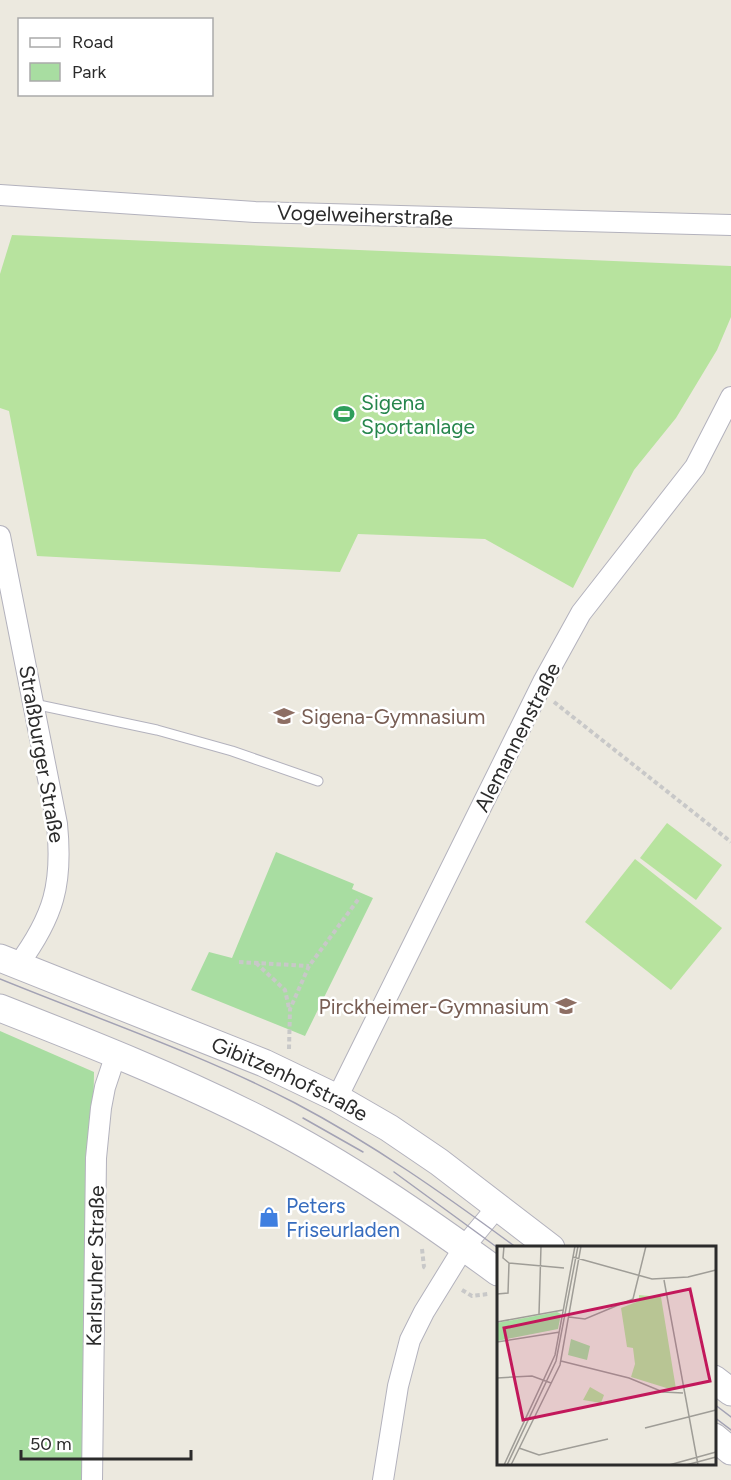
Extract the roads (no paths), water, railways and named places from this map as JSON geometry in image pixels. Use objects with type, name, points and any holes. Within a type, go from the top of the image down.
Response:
[{"type":"main road","name":"Gibitzenhofstraße","points":[[9,961],[288,1074],[337,1098],[410,1142],[498,1206],[548,1246]]},
{"type":"main road","points":[[0,1008],[194,1088],[287,1134],[464,1247],[497,1271]]},
{"type":"main road","points":[[716,1381],[731,1392]]},
{"type":"main road","points":[[716,1439],[731,1450]]},
{"type":"street","name":"Vogelweiherstraße","points":[[0,195],[255,212],[731,225]]},
{"type":"street","name":"Alemannenstraße","points":[[337,1098],[539,691],[581,613],[694,467],[731,398]]},
{"type":"street","name":"Straßburger Straße","points":[[0,537],[57,824],[59,852],[59,877],[43,928],[9,961]]},
{"type":"street","name":"Karlsruher Straße","points":[[92,1480],[96,1158],[101,1108],[116,1054]]},
{"type":"street","points":[[383,1480],[398,1386],[410,1340],[424,1312],[464,1247],[498,1206]]},
{"type":"lane","points":[[34,704],[157,730],[232,751],[318,781]]},
{"type":"tram line","points":[[0,979],[186,1053],[295,1103],[408,1171],[514,1246]]},
{"type":"tram line","points":[[303,1118],[363,1152]]},
{"type":"tram line","points":[[394,1172],[497,1247]]},
{"type":"tram line","points":[[716,1406],[731,1417]]},
{"type":"tram line","points":[[716,1419],[731,1430]]},
{"type":"place","name":"Sigena Sportanlage","points":[[344,414]]},
{"type":"place","name":"Sigena-Gymnasium","points":[[284,716]]},
{"type":"place","name":"Pirckheimer-Gymnasium","points":[[566,1006]]},
{"type":"place","name":"Peters Friseurladen","points":[[269,1217]]}]
